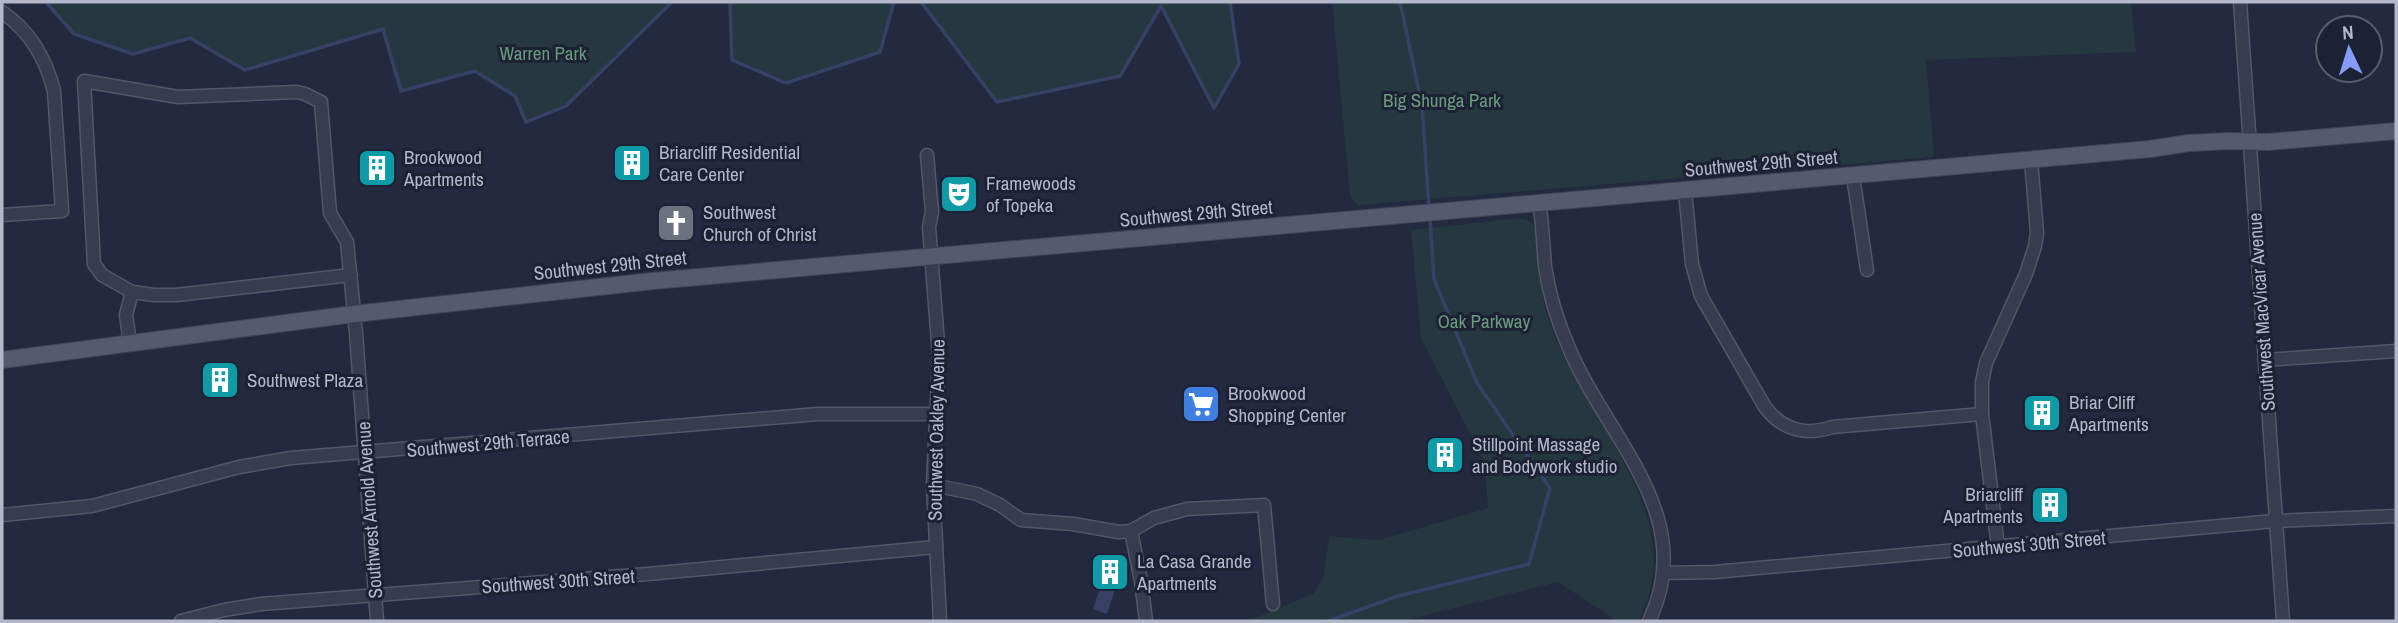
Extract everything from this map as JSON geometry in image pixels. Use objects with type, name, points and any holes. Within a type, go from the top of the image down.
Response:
[{"type":"main road","name":"Southwest 29th Street","points":[[2,360],[354,314],[660,280],[1853,176],[2150,149],[2189,143],[2302,140],[2396,131]]},
{"type":"street","name":"Southwest MacVicar Avenue","points":[[2240,2],[2283,621]]},
{"type":"street","points":[[2,12],[33,42],[50,75],[54,91],[62,211],[2,215]]},
{"type":"street","name":"Southwest Arnold Avenue","points":[[132,292],[102,275],[94,264],[84,81],[177,97],[297,92],[321,102],[330,213],[347,242],[351,275],[377,621]]},
{"type":"street","name":"Southwest Oakley Avenue","points":[[927,155],[932,212],[929,227],[939,356],[933,485],[940,621]]},
{"type":"street","points":[[1998,547],[1982,414],[1982,382],[1986,363],[2026,274],[2035,246],[2037,233],[2031,160]]},
{"type":"street","points":[[1853,176],[1867,270]]},
{"type":"street","points":[[1685,191],[1692,264],[1701,296],[1765,407],[1782,424],[1812,432],[1832,427],[1982,414]]},
{"type":"street","points":[[1539,203],[1545,267],[1561,328],[1580,372],[1651,496],[1661,535],[1663,573],[1649,621]]},
{"type":"street","points":[[131,344],[126,315],[132,292],[176,295],[351,275]]},
{"type":"street","points":[[2264,360],[2396,351]]},
{"type":"street","name":"Southwest 29th Terrace","points":[[2,514],[92,506],[239,467],[272,461],[818,414],[937,414]]},
{"type":"street","points":[[933,485],[977,494],[1000,505],[1021,520],[1073,524],[1119,532],[1131,531],[1154,518],[1172,512],[1264,505],[1273,604]]},
{"type":"street","name":"Southwest 30th Street","points":[[1663,573],[1714,572],[2275,521],[2396,516]]},
{"type":"street","points":[[1131,531],[1142,582],[1146,621]]},
{"type":"street","name":"Southwest 30th Street","points":[[181,621],[261,604],[634,575],[936,547]]},
{"type":"green space","name":"Warren Park","points":[[46,2],[672,2],[566,106],[526,122],[515,96],[476,71],[401,91],[383,29],[245,70],[190,38],[133,54],[74,34]]},
{"type":"green space","points":[[730,2],[894,2],[880,52],[786,83],[732,60]]},
{"type":"green space","points":[[921,2],[1230,2],[1239,64],[1214,108],[1161,7],[1120,76],[997,102]]},
{"type":"green space","name":"Big Shunga Park","points":[[1332,2],[2131,2],[2136,52],[1926,60],[1934,157],[1359,205],[1350,195]]},
{"type":"green space","name":"Oak Parkway","points":[[1520,218],[1535,227],[1542,290],[1551,327],[1564,357],[1618,451],[1647,517],[1653,549],[1652,581],[1639,621],[1617,621],[1558,582],[1402,621],[1248,621],[1313,594],[1324,575],[1329,536],[1379,540],[1488,508],[1485,463],[1421,338],[1411,230]]},
{"type":"water","points":[[1101,585],[1115,590],[1107,614],[1093,609]]},
{"type":"waterway","points":[[46,2],[74,34],[133,54],[190,38],[245,70],[383,29],[401,91],[475,71],[515,96],[526,122],[566,106],[672,2]]},
{"type":"waterway","points":[[730,2],[732,60],[786,83],[880,52],[894,2]]},
{"type":"waterway","points":[[921,2],[997,102],[1120,76],[1161,6],[1214,108],[1239,64],[1230,2]]},
{"type":"waterway","points":[[1400,2],[1422,105],[1429,207]]},
{"type":"waterway","points":[[1328,621],[1398,596],[1529,564],[1550,488],[1477,383],[1434,279],[1430,219]]},
{"type":"place","name":"Briarcliff Residential Care Center","points":[[632,163]]},
{"type":"place","name":"Brookwood Apartments","points":[[377,168]]},
{"type":"place","name":"Framewoods of Topeka","points":[[959,194]]},
{"type":"place","name":"Southwest Church of Christ","points":[[676,223]]},
{"type":"place","name":"Southwest Plaza","points":[[220,380]]},
{"type":"place","name":"Brookwood Shopping Center","points":[[1201,404]]},
{"type":"place","name":"Briar Cliff Apartments","points":[[2042,413]]},
{"type":"place","name":"Stillpoint Massage and Bodywork studio","points":[[1445,455]]},
{"type":"place","name":"Briarcliff Apartments","points":[[2050,505]]},
{"type":"place","name":"La Casa Grande Apartments","points":[[1110,572]]}]
